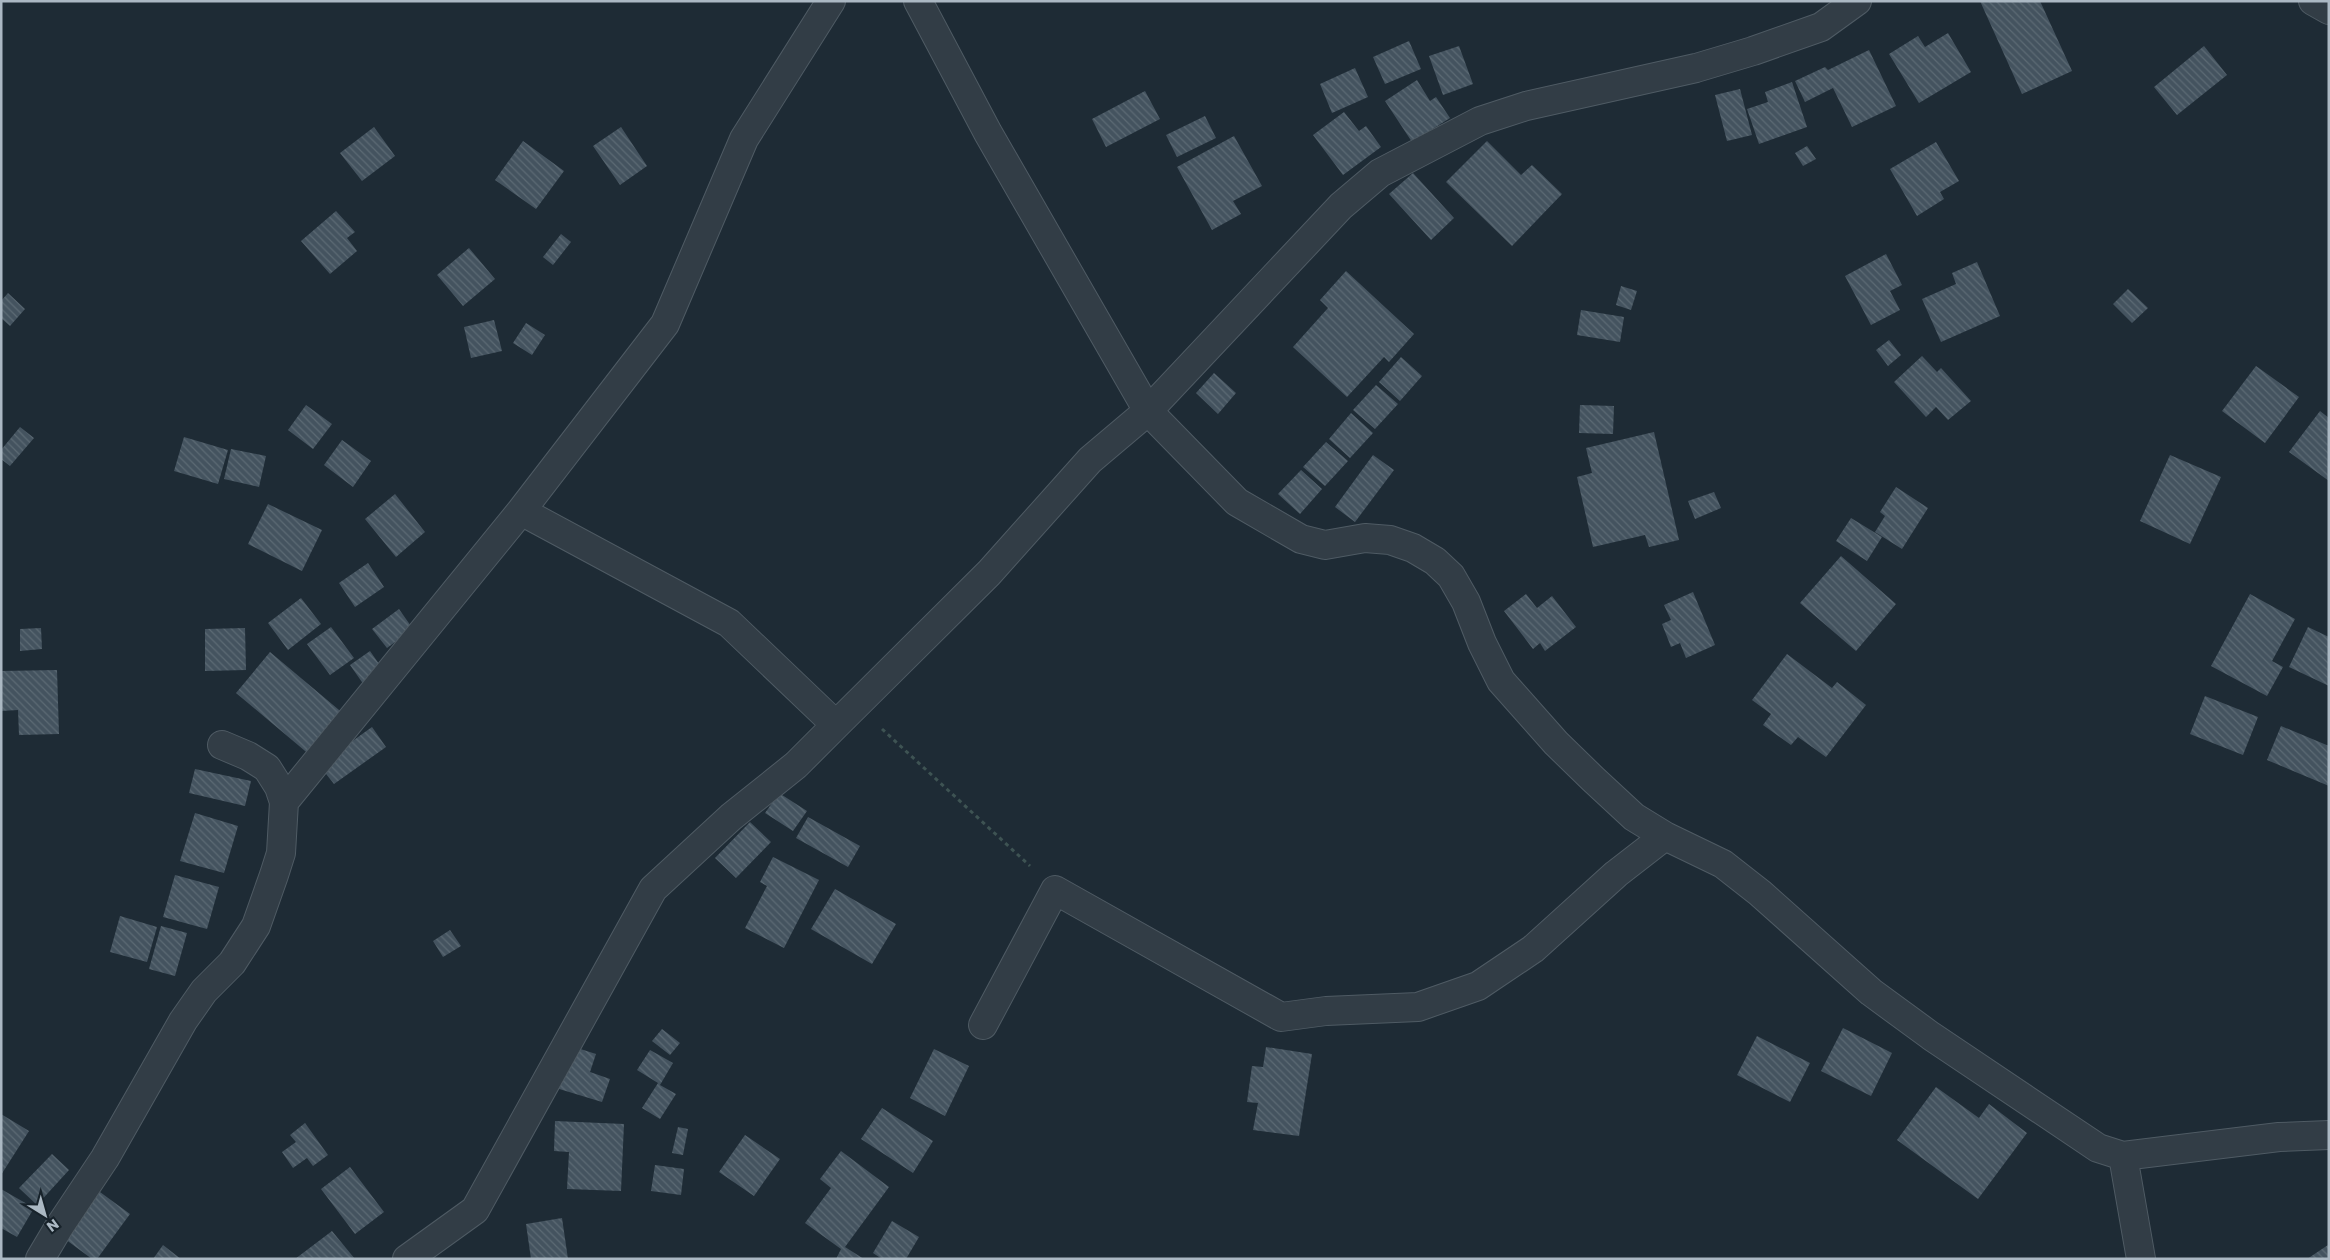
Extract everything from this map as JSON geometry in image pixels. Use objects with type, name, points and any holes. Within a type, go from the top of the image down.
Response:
[{"type":"street","points":[[284,802],[521,511],[665,324],[744,139],[832,1]]},
{"type":"street","points":[[918,1],[988,133],[1148,411],[1237,502],[1301,539],[1325,545],[1365,538],[1390,540],[1413,548],[1435,560],[1450,576],[1466,602],[1482,643],[1500,681],[1556,743],[1634,817],[1665,836],[1723,864],[1760,893],[1871,992],[1931,1036],[1979,1066],[2098,1148],[2123,1156],[2279,1137],[2329,1135]]},
{"type":"street","points":[[406,1259],[475,1210],[653,889],[731,817],[796,765],[989,573],[1090,460],[1148,411],[1341,206],[1380,173],[1480,121],[1526,106],[1696,68],[1753,51],[1821,27],[1857,1]]},
{"type":"street","points":[[2313,1],[2329,10]]},
{"type":"street","points":[[521,511],[729,624],[836,725]]},
{"type":"street","points":[[40,1259],[105,1158],[183,1021],[204,991],[232,963],[256,926],[280,853],[284,802],[279,787],[268,768],[248,756],[222,745]]},
{"type":"street","points":[[983,1025],[1055,890],[1281,1017],[1326,1011],[1418,1007],[1478,986],[1533,949],[1616,874],[1665,836]]},
{"type":"street","points":[[2123,1156],[2141,1259]]},
{"type":"path","points":[[856,705],[1055,890]]},
{"type":"building","points":[[1980,1],[2040,1],[2072,71],[2022,94]]},
{"type":"building","points":[[1948,33],[1971,72],[1919,103],[1889,54],[1918,36],[1925,47]]},
{"type":"building","points":[[1409,41],[1421,69],[1385,84],[1373,57]]},
{"type":"building","points":[[1459,46],[1473,84],[1443,95],[1429,56]]},
{"type":"building","points":[[2204,46],[2227,75],[2177,115],[2154,87]]},
{"type":"building","points":[[1869,50],[1896,106],[1852,127],[1833,88],[1805,102],[1795,81],[1825,67],[1828,70]]},
{"type":"building","points":[[1355,68],[1368,97],[1332,113],[1320,84]]},
{"type":"building","points":[[1417,80],[1430,101],[1436,97],[1450,118],[1412,142],[1385,101]]},
{"type":"building","points":[[1792,82],[1807,127],[1759,144],[1747,109],[1768,102],[1765,92]]},
{"type":"building","points":[[1740,89],[1752,135],[1727,141],[1715,95]]},
{"type":"building","points":[[1145,91],[1160,119],[1106,147],[1092,119]]},
{"type":"building","points":[[1344,112],[1359,131],[1366,126],[1381,147],[1343,175],[1313,135]]},
{"type":"building","points":[[1205,116],[1216,138],[1177,157],[1166,135]]},
{"type":"building","points":[[374,127],[395,156],[362,181],[340,153]]},
{"type":"building","points":[[621,127],[647,166],[620,185],[593,146]]},
{"type":"building","points":[[1234,136],[1262,186],[1233,201],[1241,214],[1212,230],[1177,167]]},
{"type":"building","points":[[523,141],[564,171],[536,209],[495,180]]},
{"type":"building","points":[[1487,141],[1521,175],[1532,165],[1562,194],[1512,246],[1446,182]]},
{"type":"building","points":[[1936,142],[1959,181],[1940,192],[1944,199],[1917,216],[1890,169]]},
{"type":"building","points":[[1807,146],[1816,159],[1803,166],[1795,153]]},
{"type":"building","points":[[1413,173],[1454,218],[1431,240],[1389,194]]},
{"type":"building","points":[[336,211],[355,232],[347,238],[357,251],[330,274],[301,241]]},
{"type":"building","points":[[561,234],[571,242],[553,265],[543,257]]},
{"type":"building","points":[[469,248],[495,279],[463,306],[437,275]]},
{"type":"building","points":[[1886,254],[1902,285],[1890,291],[1900,310],[1871,325],[1845,276]]},
{"type":"building","points":[[1977,262],[2000,316],[1941,342],[1922,299],[1956,284],[1952,273]]},
{"type":"building","points":[[1346,271],[1414,334],[1389,362],[1384,357],[1347,397],[1293,347],[1328,308],[1320,300]]},
{"type":"building","points":[[1621,286],[1637,291],[1631,310],[1616,305]]},
{"type":"building","points":[[2128,289],[2148,308],[2132,323],[2113,304]]},
{"type":"building","points":[[8,293],[25,309],[10,326],[1,318],[1,301]]},
{"type":"building","points":[[1581,310],[1624,317],[1620,342],[1577,335]]},
{"type":"building","points":[[494,320],[502,351],[471,358],[464,327]]},
{"type":"building","points":[[526,323],[545,335],[532,355],[513,343]]},
{"type":"building","points":[[1889,340],[1901,355],[1888,366],[1876,350]]},
{"type":"building","points":[[1922,356],[1937,372],[1941,368],[1971,401],[1948,420],[1936,407],[1926,417],[1894,382]]},
{"type":"building","points":[[1401,357],[1422,376],[1400,401],[1379,382]]},
{"type":"building","points":[[2256,366],[2299,397],[2265,443],[2222,411]]},
{"type":"building","points":[[1214,373],[1236,393],[1218,414],[1196,393]]},
{"type":"building","points":[[1376,385],[1398,404],[1375,429],[1353,410]]},
{"type":"building","points":[[306,405],[332,424],[313,449],[288,430]]},
{"type":"building","points":[[1580,405],[1614,406],[1613,434],[1579,433]]},
{"type":"building","points":[[2320,411],[2329,418],[2329,481],[2289,452]]},
{"type":"building","points":[[1351,413],[1373,433],[1350,458],[1329,439]]},
{"type":"building","points":[[20,427],[34,438],[10,466],[1,459],[1,450]]},
{"type":"building","points":[[1654,432],[1679,540],[1649,547],[1645,535],[1593,547],[1577,477],[1592,473],[1586,448]]},
{"type":"building","points":[[184,437],[228,450],[218,484],[174,471]]},
{"type":"building","points":[[342,440],[371,461],[353,487],[324,465]]},
{"type":"building","points":[[1326,442],[1348,461],[1325,486],[1303,467]]},
{"type":"building","points":[[231,449],[266,456],[259,487],[224,479]]},
{"type":"building","points":[[1373,455],[1394,470],[1355,522],[1335,507]]},
{"type":"building","points":[[2170,455],[2221,477],[2190,544],[2140,521]]},
{"type":"building","points":[[1301,470],[1322,489],[1300,514],[1278,494]]},
{"type":"building","points":[[1896,487],[1928,508],[1902,549],[1875,532],[1885,516],[1880,512]]},
{"type":"building","points":[[1714,492],[1721,508],[1695,519],[1688,501]]},
{"type":"building","points":[[395,494],[425,532],[396,557],[365,519]]},
{"type":"building","points":[[268,504],[322,530],[302,571],[248,544]]},
{"type":"building","points":[[1851,518],[1882,537],[1867,561],[1836,541]]},
{"type":"building","points":[[1841,556],[1896,604],[1856,651],[1800,603]]},
{"type":"building","points":[[368,563],[384,587],[355,607],[339,583]]},
{"type":"building","points":[[1693,592],[1715,645],[1686,658],[1680,643],[1671,647],[1662,624],[1671,620],[1664,605]]},
{"type":"building","points":[[1526,594],[1537,608],[1552,596],[1576,627],[1545,651],[1540,643],[1533,649],[1504,611]]},
{"type":"building","points":[[2250,594],[2295,619],[2272,661],[2283,667],[2267,696],[2211,666]]},
{"type":"building","points":[[301,598],[321,624],[288,650],[268,623]]},
{"type":"building","points":[[399,609],[413,629],[387,648],[372,629]]},
{"type":"building","points":[[331,627],[354,658],[330,675],[307,644]]},
{"type":"building","points":[[2308,627],[2329,637],[2329,686],[2289,667]]},
{"type":"building","points":[[41,628],[42,649],[20,651],[20,629]]},
{"type":"building","points":[[245,628],[246,670],[205,671],[205,629]]},
{"type":"building","points":[[370,651],[384,671],[364,685],[350,665]]},
{"type":"building","points":[[270,652],[345,715],[311,756],[236,693]]},
{"type":"building","points":[[1787,654],[1832,688],[1837,682],[1866,705],[1826,757],[1798,737],[1791,745],[1763,725],[1771,714],[1752,700]]},
{"type":"building","points":[[57,670],[59,734],[19,735],[18,710],[1,711],[1,671]]},
{"type":"building","points":[[2205,696],[2258,717],[2243,755],[2190,734]]},
{"type":"building","points":[[2281,726],[2329,746],[2329,786],[2267,760]]},
{"type":"building","points":[[372,727],[386,747],[334,784],[319,765]]},
{"type":"building","points":[[195,769],[251,781],[245,806],[189,793]]},
{"type":"building","points":[[779,793],[807,811],[793,831],[765,813]]},
{"type":"building","points":[[195,813],[238,826],[224,873],[180,861]]},
{"type":"building","points":[[808,817],[860,846],[848,867],[796,838]]},
{"type":"building","points":[[750,822],[771,842],[736,878],[715,858]]},
{"type":"building","points":[[773,857],[819,880],[784,948],[745,928],[767,886],[760,882]]},
{"type":"building","points":[[175,875],[219,887],[207,929],[163,917]]},
{"type":"building","points":[[835,889],[896,924],[872,964],[811,929]]},
{"type":"building","points":[[120,916],[157,927],[147,962],[110,952]]},
{"type":"building","points":[[161,926],[187,933],[175,976],[149,969]]},
{"type":"building","points":[[450,930],[461,946],[443,957],[433,941]]},
{"type":"building","points":[[1843,1028],[1892,1053],[1871,1096],[1821,1071]]},
{"type":"building","points":[[662,1029],[680,1043],[670,1055],[652,1041]]},
{"type":"building","points":[[1757,1036],[1810,1063],[1790,1102],[1737,1075]]},
{"type":"building","points":[[571,1046],[596,1054],[590,1072],[610,1079],[602,1102],[556,1088]]},
{"type":"building","points":[[1266,1047],[1312,1054],[1299,1136],[1253,1130],[1258,1103],[1247,1102],[1252,1066],[1263,1067]]},
{"type":"building","points":[[934,1049],[969,1066],[945,1116],[910,1098]]},
{"type":"building","points":[[650,1050],[673,1063],[660,1085],[676,1094],[660,1119],[642,1108],[658,1083],[637,1070]]},
{"type":"building","points":[[1936,1087],[1979,1118],[1989,1104],[2027,1133],[1978,1199],[1897,1140]]},
{"type":"building","points":[[882,1108],[933,1141],[913,1173],[861,1139]]},
{"type":"building","points":[[1,1114],[29,1131],[1,1175]]},
{"type":"building","points":[[555,1121],[624,1124],[621,1191],[567,1189],[569,1152],[554,1151]]},
{"type":"building","points":[[305,1123],[328,1155],[313,1166],[307,1158],[293,1168],[282,1152],[296,1142],[290,1135]]},
{"type":"building","points":[[678,1127],[688,1129],[683,1155],[672,1153]]},
{"type":"building","points":[[745,1135],[780,1159],[754,1196],[719,1172]]},
{"type":"building","points":[[841,1151],[889,1187],[845,1247],[864,1259],[836,1259],[841,1249],[805,1223],[831,1188],[820,1179]]},
{"type":"building","points":[[52,1154],[69,1170],[37,1205],[19,1188]]},
{"type":"building","points":[[655,1165],[684,1169],[681,1195],[651,1191]]},
{"type":"building","points":[[350,1167],[384,1212],[355,1234],[321,1189]]},
{"type":"building","points":[[1,1189],[34,1208],[17,1237],[1,1228]]},
{"type":"building","points":[[100,1192],[130,1214],[97,1259],[92,1259],[65,1239]]},
{"type":"building","points":[[562,1218],[568,1259],[531,1259],[526,1224]]},
{"type":"building","points":[[892,1221],[919,1237],[906,1259],[882,1259],[873,1253]]},
{"type":"building","points":[[332,1231],[355,1259],[295,1259]]},
{"type":"building","points":[[163,1245],[181,1259],[153,1259]]},
{"type":"building","points":[[2328,1245],[2329,1259],[2307,1259]]}]
